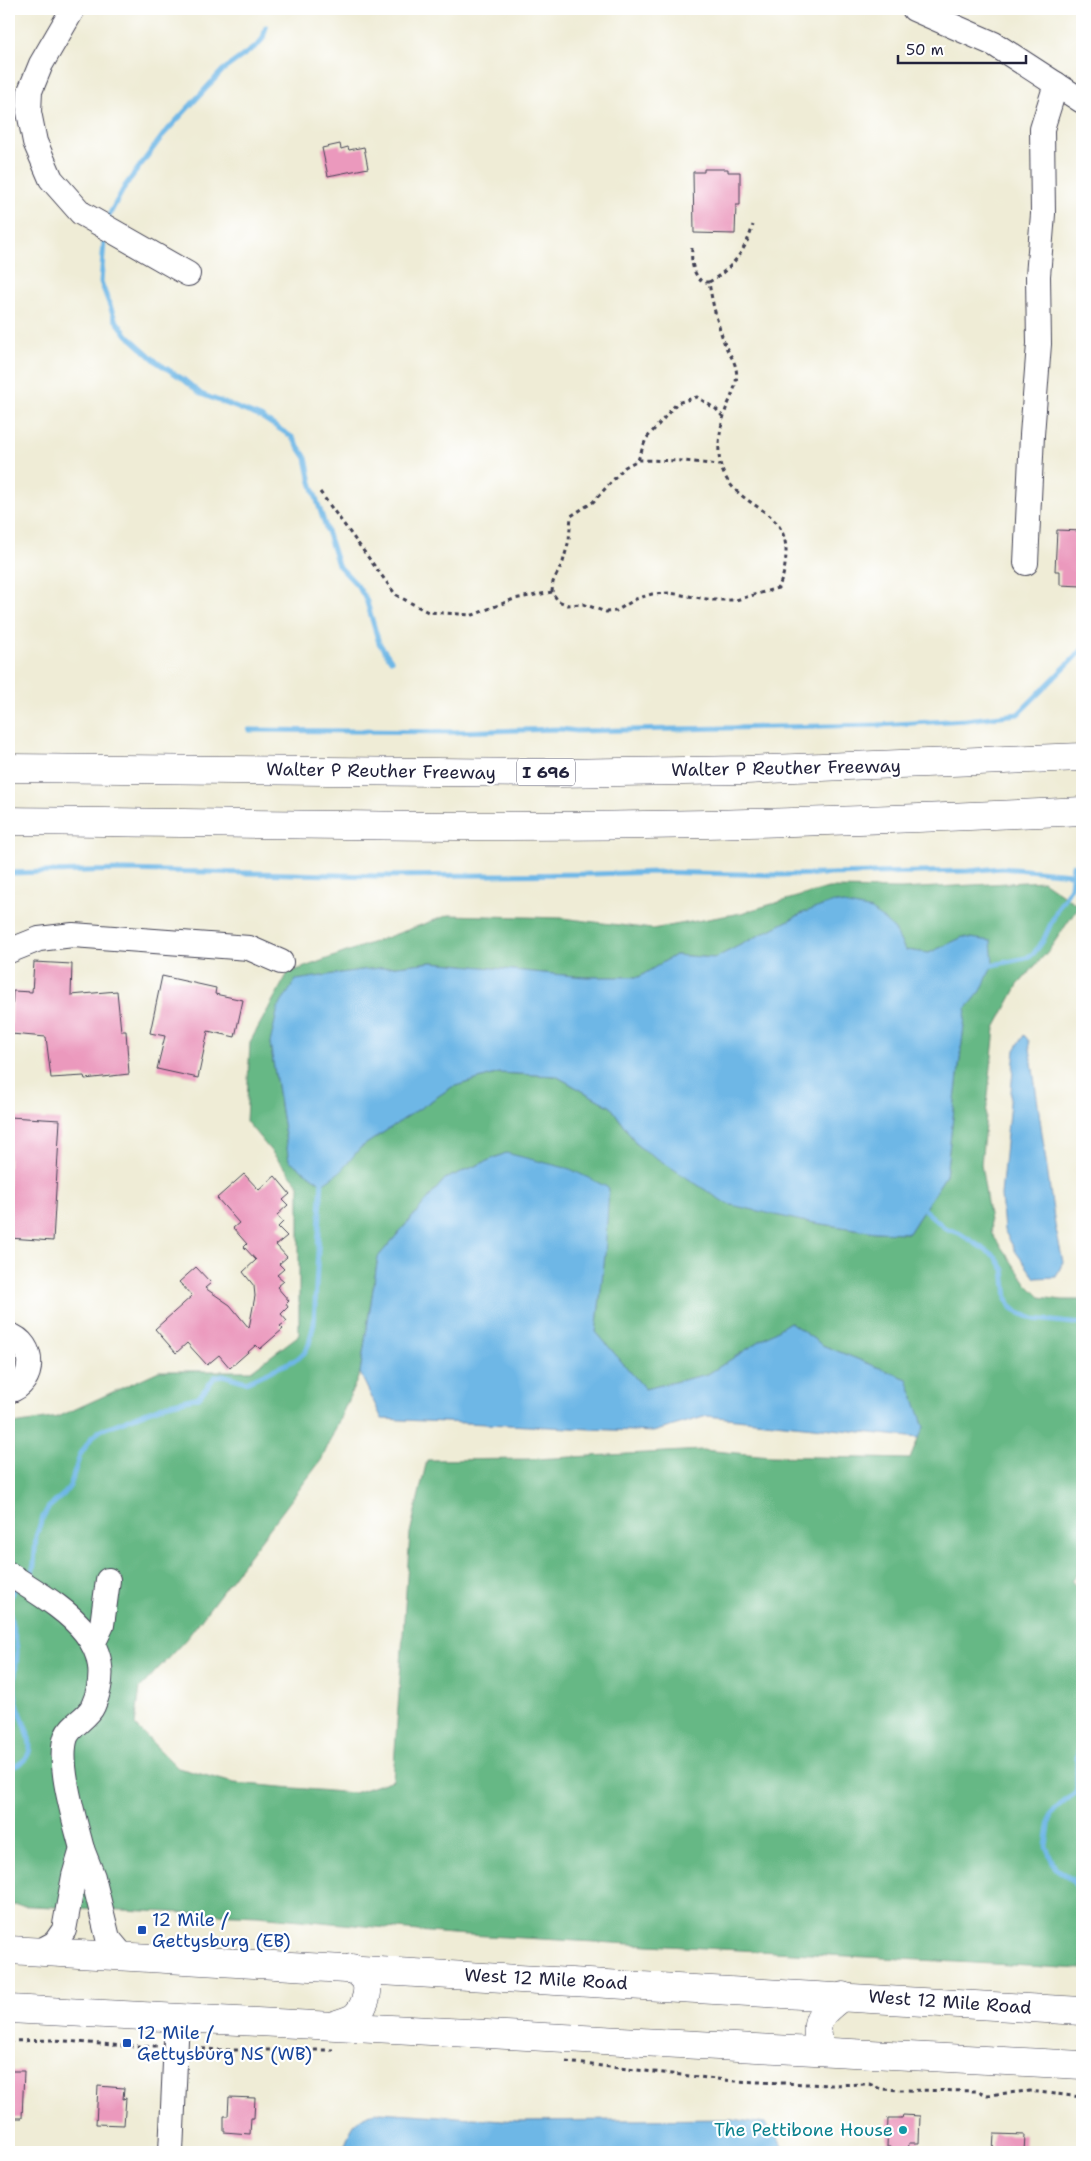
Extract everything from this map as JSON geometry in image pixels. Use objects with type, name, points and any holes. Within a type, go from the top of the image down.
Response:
[{"type":"main road","name":"Walter P Reuther Freeway","points":[[9,768],[576,772],[746,770],[1082,757]]},
{"type":"main road","points":[[9,821],[440,826],[638,825],[924,818],[1082,811]]},
{"type":"main road","name":"West 12 Mile Road","points":[[9,1950],[1082,2011]]},
{"type":"main road","points":[[338,2038],[353,2017],[362,2009],[365,1999],[367,1984],[362,1976],[352,1968]]},
{"type":"main road","points":[[822,2050],[817,2038],[816,2023],[826,2009],[843,1996]]},
{"type":"main road","points":[[9,2009],[177,2018],[338,2038],[822,2050],[1082,2066]]},
{"type":"street","points":[[73,9],[41,64],[30,91],[29,112],[35,142],[51,179],[81,213],[188,274]]},
{"type":"street","points":[[914,9],[994,44],[1082,101]]},
{"type":"street","points":[[1026,563],[1032,435],[1039,344],[1038,276],[1043,214],[1042,129],[1056,84]]},
{"type":"street","points":[[9,952],[39,939],[73,935],[249,948],[281,962]]},
{"type":"street","points":[[9,1335],[21,1341],[30,1358],[27,1376],[21,1384],[9,1391]]},
{"type":"street","points":[[9,1574],[57,1605],[78,1622],[92,1644],[101,1664],[101,1685],[92,1708],[75,1724],[66,1736],[64,1750],[68,1792],[82,1849],[93,1877],[108,1938],[123,1956]]},
{"type":"street","points":[[92,1644],[102,1625],[108,1580]]},
{"type":"street","points":[[40,1951],[55,1943],[64,1930],[74,1876],[82,1849]]},
{"type":"street","points":[[171,2152],[177,2018]]},
{"type":"path","points":[[692,248],[691,263],[696,276],[702,282],[710,282],[720,276],[736,261],[749,239],[753,225]]},
{"type":"path","points":[[710,282],[712,299],[725,344],[737,369],[734,388],[720,435],[720,465],[727,482],[738,493],[778,523],[786,542],[783,578],[778,588],[736,600],[713,600],[670,593],[652,594],[636,599],[616,611],[606,612],[583,604],[568,605],[558,601],[552,592],[553,582],[563,562],[569,540],[571,516],[592,502],[624,467],[638,460],[685,461],[720,465]]},
{"type":"path","points":[[638,460],[646,438],[677,403],[697,397],[716,409],[724,418]]},
{"type":"path","points":[[320,492],[396,595],[428,612],[473,615],[514,599],[552,592]]},
{"type":"path","points":[[9,2041],[54,2040],[124,2046],[218,2050],[338,2038]]},
{"type":"path","points":[[565,2062],[734,2080],[830,2085],[869,2084],[886,2089],[978,2090],[987,2094],[1029,2091],[1082,2097]]},
{"type":"green space","points":[[1043,881],[1079,906],[1049,950],[1018,985],[995,1028],[981,1164],[992,1234],[1027,1284],[1040,1297],[1082,1300],[1082,1569],[1071,1580],[1082,1594],[1082,1969],[451,1934],[258,1916],[9,1905],[9,1490],[14,1424],[58,1417],[159,1371],[251,1371],[299,1335],[299,1185],[246,1121],[250,1042],[288,973],[449,915],[562,918],[652,929],[741,913],[828,888],[902,889]],"holes":[[[805,912],[894,929],[905,950],[929,953],[963,937],[981,991],[966,1009],[946,1175],[909,1233],[875,1232],[802,1221],[638,1146],[611,1107],[556,1076],[499,1073],[452,1087],[360,1148],[289,1160],[270,1043],[297,980],[432,962],[584,977],[639,977],[675,955],[715,958]],[[506,1153],[605,1255],[596,1332],[645,1389],[708,1374],[790,1322],[822,1345],[907,1379],[923,1427],[910,1459],[771,1456],[702,1450],[535,1459],[427,1460],[410,1533],[393,1780],[354,1793],[234,1783],[178,1768],[135,1725],[140,1688],[187,1638],[322,1459],[360,1373],[378,1257],[445,1179]]]},
{"type":"water","points":[[834,902],[872,910],[894,929],[905,950],[929,953],[963,937],[991,941],[993,964],[981,991],[966,1009],[946,1175],[909,1233],[875,1232],[802,1221],[727,1204],[638,1146],[611,1107],[556,1076],[499,1073],[452,1087],[360,1148],[341,1171],[322,1184],[289,1160],[270,1043],[278,1008],[296,980],[432,962],[584,977],[639,977],[675,955],[715,958],[805,912]]},
{"type":"water","points":[[1024,1035],[1029,1041],[1055,1225],[1063,1262],[1056,1277],[1035,1278],[1016,1252],[1004,1230],[1001,1195],[1015,1050]]},
{"type":"water","points":[[506,1153],[570,1169],[609,1188],[605,1255],[596,1332],[645,1389],[708,1374],[790,1322],[822,1345],[907,1379],[924,1427],[919,1438],[707,1416],[653,1432],[382,1419],[360,1373],[378,1257],[445,1179]]},
{"type":"water","points":[[379,2112],[518,2121],[733,2119],[765,2124],[777,2135],[785,2152],[343,2152],[354,2125],[364,2116]]},
{"type":"building","points":[[340,144],[341,149],[348,147],[349,150],[364,147],[368,168],[328,176],[322,148]]},
{"type":"building","points":[[704,169],[728,169],[728,172],[740,172],[740,205],[736,205],[735,234],[694,233],[693,172],[704,172]]},
{"type":"building","points":[[1057,530],[1082,531],[1082,586],[1060,585],[1060,571],[1055,571]]},
{"type":"building","points":[[34,962],[72,964],[71,995],[117,991],[121,1031],[126,1031],[129,1074],[85,1079],[84,1076],[51,1078],[46,1037],[11,1034],[13,991],[32,992]]},
{"type":"building","points":[[162,976],[216,988],[215,994],[243,1000],[235,1037],[208,1031],[198,1078],[157,1069],[165,1036],[150,1033]]},
{"type":"building","points":[[9,1117],[60,1120],[53,1241],[9,1238]]},
{"type":"building","points":[[244,1174],[259,1190],[275,1176],[290,1194],[283,1200],[288,1205],[277,1215],[283,1222],[278,1227],[287,1236],[276,1245],[287,1257],[279,1264],[284,1269],[277,1275],[284,1281],[277,1287],[289,1301],[286,1304],[288,1307],[281,1314],[287,1321],[280,1326],[283,1329],[260,1349],[256,1345],[230,1368],[219,1355],[207,1365],[187,1343],[176,1353],[155,1329],[192,1296],[179,1282],[196,1267],[211,1283],[205,1288],[230,1305],[249,1328],[255,1296],[254,1286],[243,1272],[256,1260],[244,1247],[247,1244],[233,1228],[239,1223],[217,1198]]},
{"type":"building","points":[[9,2071],[24,2071],[22,2118],[9,2118]]},
{"type":"building","points":[[98,2086],[124,2088],[123,2099],[126,2098],[124,2125],[96,2124]]},
{"type":"building","points":[[229,2097],[255,2098],[254,2118],[251,2118],[250,2134],[224,2132],[224,2116],[228,2116]]},
{"type":"building","name":"The Pettibone House","points":[[903,2115],[920,2116],[919,2143],[909,2143],[908,2152],[889,2152],[890,2147],[887,2147],[888,2118],[902,2118]]},
{"type":"building","points":[[994,2134],[1025,2135],[1024,2152],[993,2152]]},
{"type":"waterway","points":[[107,219],[125,186],[163,135],[223,70],[259,44],[266,27]]},
{"type":"waterway","points":[[104,242],[101,282],[115,319],[127,335],[158,363],[183,379],[201,394],[261,417],[292,437],[306,458],[311,482],[338,565],[357,585],[366,599],[379,643],[391,660]]},
{"type":"waterway","points":[[249,730],[453,732],[560,729],[576,731],[878,725],[966,720],[1018,714],[1082,650]]},
{"type":"waterway","points":[[988,966],[1026,958],[1034,953],[1043,941],[1057,910],[1071,887],[1073,865]]},
{"type":"waterway","points":[[9,873],[124,870],[375,876],[656,872],[780,875],[968,871],[1001,868],[1072,874]]},
{"type":"waterway","points":[[28,1579],[31,1576],[34,1565],[36,1536],[43,1517],[48,1508],[70,1486],[80,1455],[92,1437],[101,1430],[165,1405],[199,1397],[215,1377],[223,1375],[246,1382],[297,1359],[305,1352],[314,1323],[322,1178]]},
{"type":"waterway","points":[[919,1205],[945,1228],[959,1233],[996,1257],[1004,1270],[1007,1298],[1010,1306],[1017,1312],[1034,1319],[1082,1324]]},
{"type":"waterway","points":[[9,1768],[21,1762],[28,1755],[30,1746],[17,1703],[15,1688],[17,1650],[9,1609],[12,1594],[16,1587]]},
{"type":"waterway","points":[[1082,1728],[1077,1759],[1077,1791],[1051,1813],[1046,1846],[1055,1868],[1071,1879],[1082,1894]]},
{"type":"place","name":"12 Mile / Gettysburg (EB)","points":[[142,1930]]},
{"type":"place","name":"12 Mile / Gettysburg NS (WB)","points":[[127,2043]]},
{"type":"place","name":"The Pettibone House","points":[[903,2130]]}]
